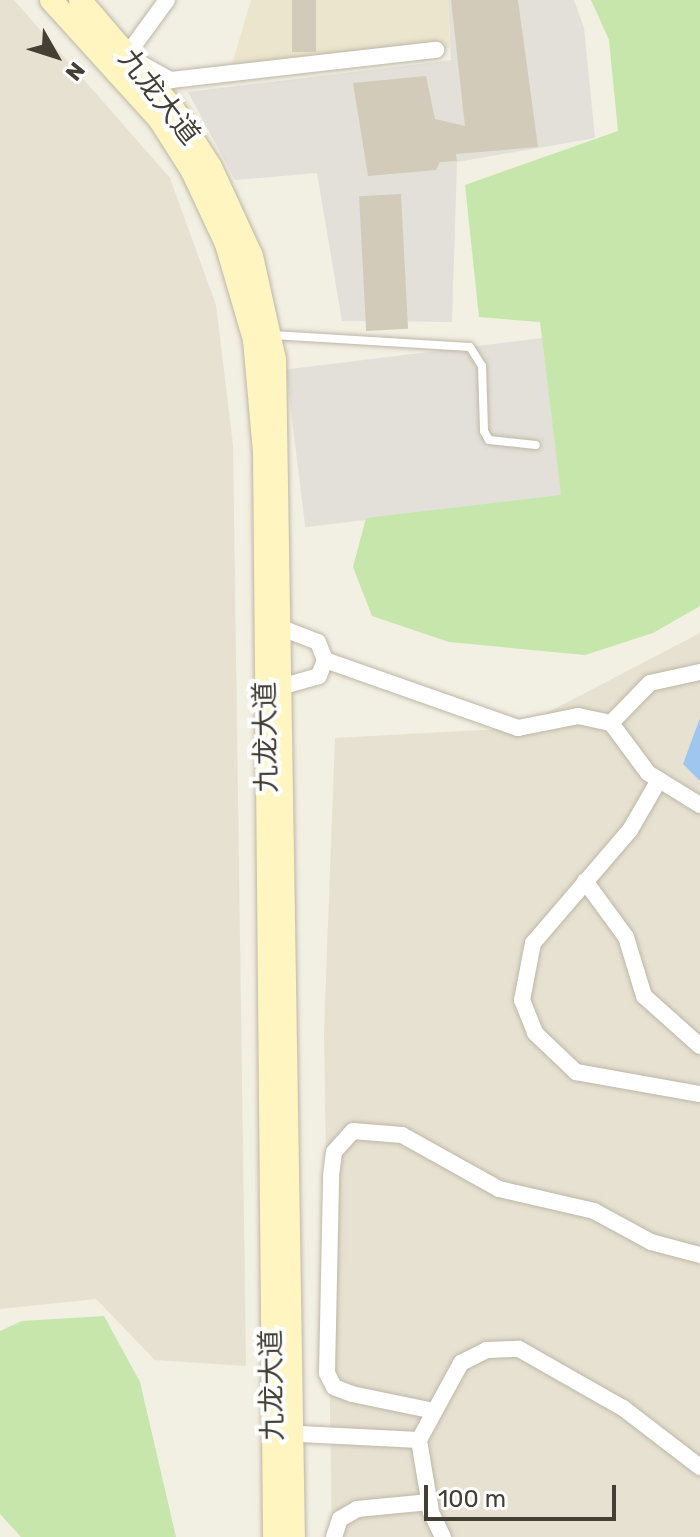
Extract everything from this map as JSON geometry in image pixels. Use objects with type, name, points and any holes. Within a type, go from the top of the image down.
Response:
[{"type":"main road","name":"九龙大道","points":[[51,0],[173,108],[211,167],[252,256],[271,335],[281,419],[284,629],[275,663],[285,686],[283,1433],[274,1537]]},
{"type":"main road","name":"九龙大道","points":[[80,0],[192,171],[248,313],[262,412],[275,663],[283,1433],[294,1537]]},
{"type":"street","points":[[167,0],[121,63],[171,80],[436,50]]},
{"type":"street","points":[[284,629],[318,642],[325,660],[319,676],[285,686]]},
{"type":"street","points":[[325,660],[518,728],[578,716],[611,723],[659,780],[700,805]]},
{"type":"street","points":[[611,723],[650,683],[700,672]]},
{"type":"street","points":[[659,780],[630,830],[533,943],[522,1000],[535,1033],[576,1072],[700,1094]]},
{"type":"street","points":[[585,881],[626,937],[644,996],[700,1046]]},
{"type":"street","points":[[434,1411],[352,1394],[334,1387],[327,1373],[331,1176],[334,1152],[353,1131],[402,1135],[499,1189],[594,1211],[651,1242],[700,1255]]},
{"type":"street","points":[[443,1537],[430,1502],[419,1440],[461,1363],[486,1350],[519,1349],[623,1408],[700,1467]]},
{"type":"street","points":[[283,1433],[419,1440]]},
{"type":"street","points":[[334,1537],[340,1519],[357,1509],[430,1502]]},
{"type":"lane","points":[[271,335],[470,347],[482,366],[484,431],[489,440],[536,445]]},
{"type":"shaded area","points":[[0,0],[14,0],[170,178],[216,305],[233,445],[246,1366],[155,1360],[96,1299],[0,1309]]},
{"type":"shaded area","points":[[251,0],[448,0],[450,48],[228,78]]},
{"type":"shaded area","points":[[448,0],[574,0],[584,28],[595,138],[457,162],[452,322],[342,321],[317,173],[235,180],[188,92],[451,60]]},
{"type":"shaded area","points":[[542,338],[561,496],[305,527],[286,369]]},
{"type":"shaded area","points":[[700,633],[700,1537],[332,1537],[324,1032],[335,738],[518,728]]},
{"type":"green space","points":[[591,0],[700,0],[700,606],[653,633],[585,655],[449,642],[372,616],[353,567],[366,518],[561,495],[540,322],[479,317],[465,185],[618,131],[609,40]]},
{"type":"green space","points":[[104,1316],[140,1382],[176,1537],[21,1537],[0,1514],[0,1331],[22,1321]]},
{"type":"water","points":[[700,718],[700,781],[683,764]]},
{"type":"building","points":[[292,0],[316,0],[316,52],[292,52]]},
{"type":"building","points":[[451,0],[518,0],[538,147],[456,154],[457,161],[440,162],[436,170],[368,176],[353,83],[426,76],[435,119],[465,126]]},
{"type":"building","points":[[401,194],[408,329],[366,331],[359,196]]}]
